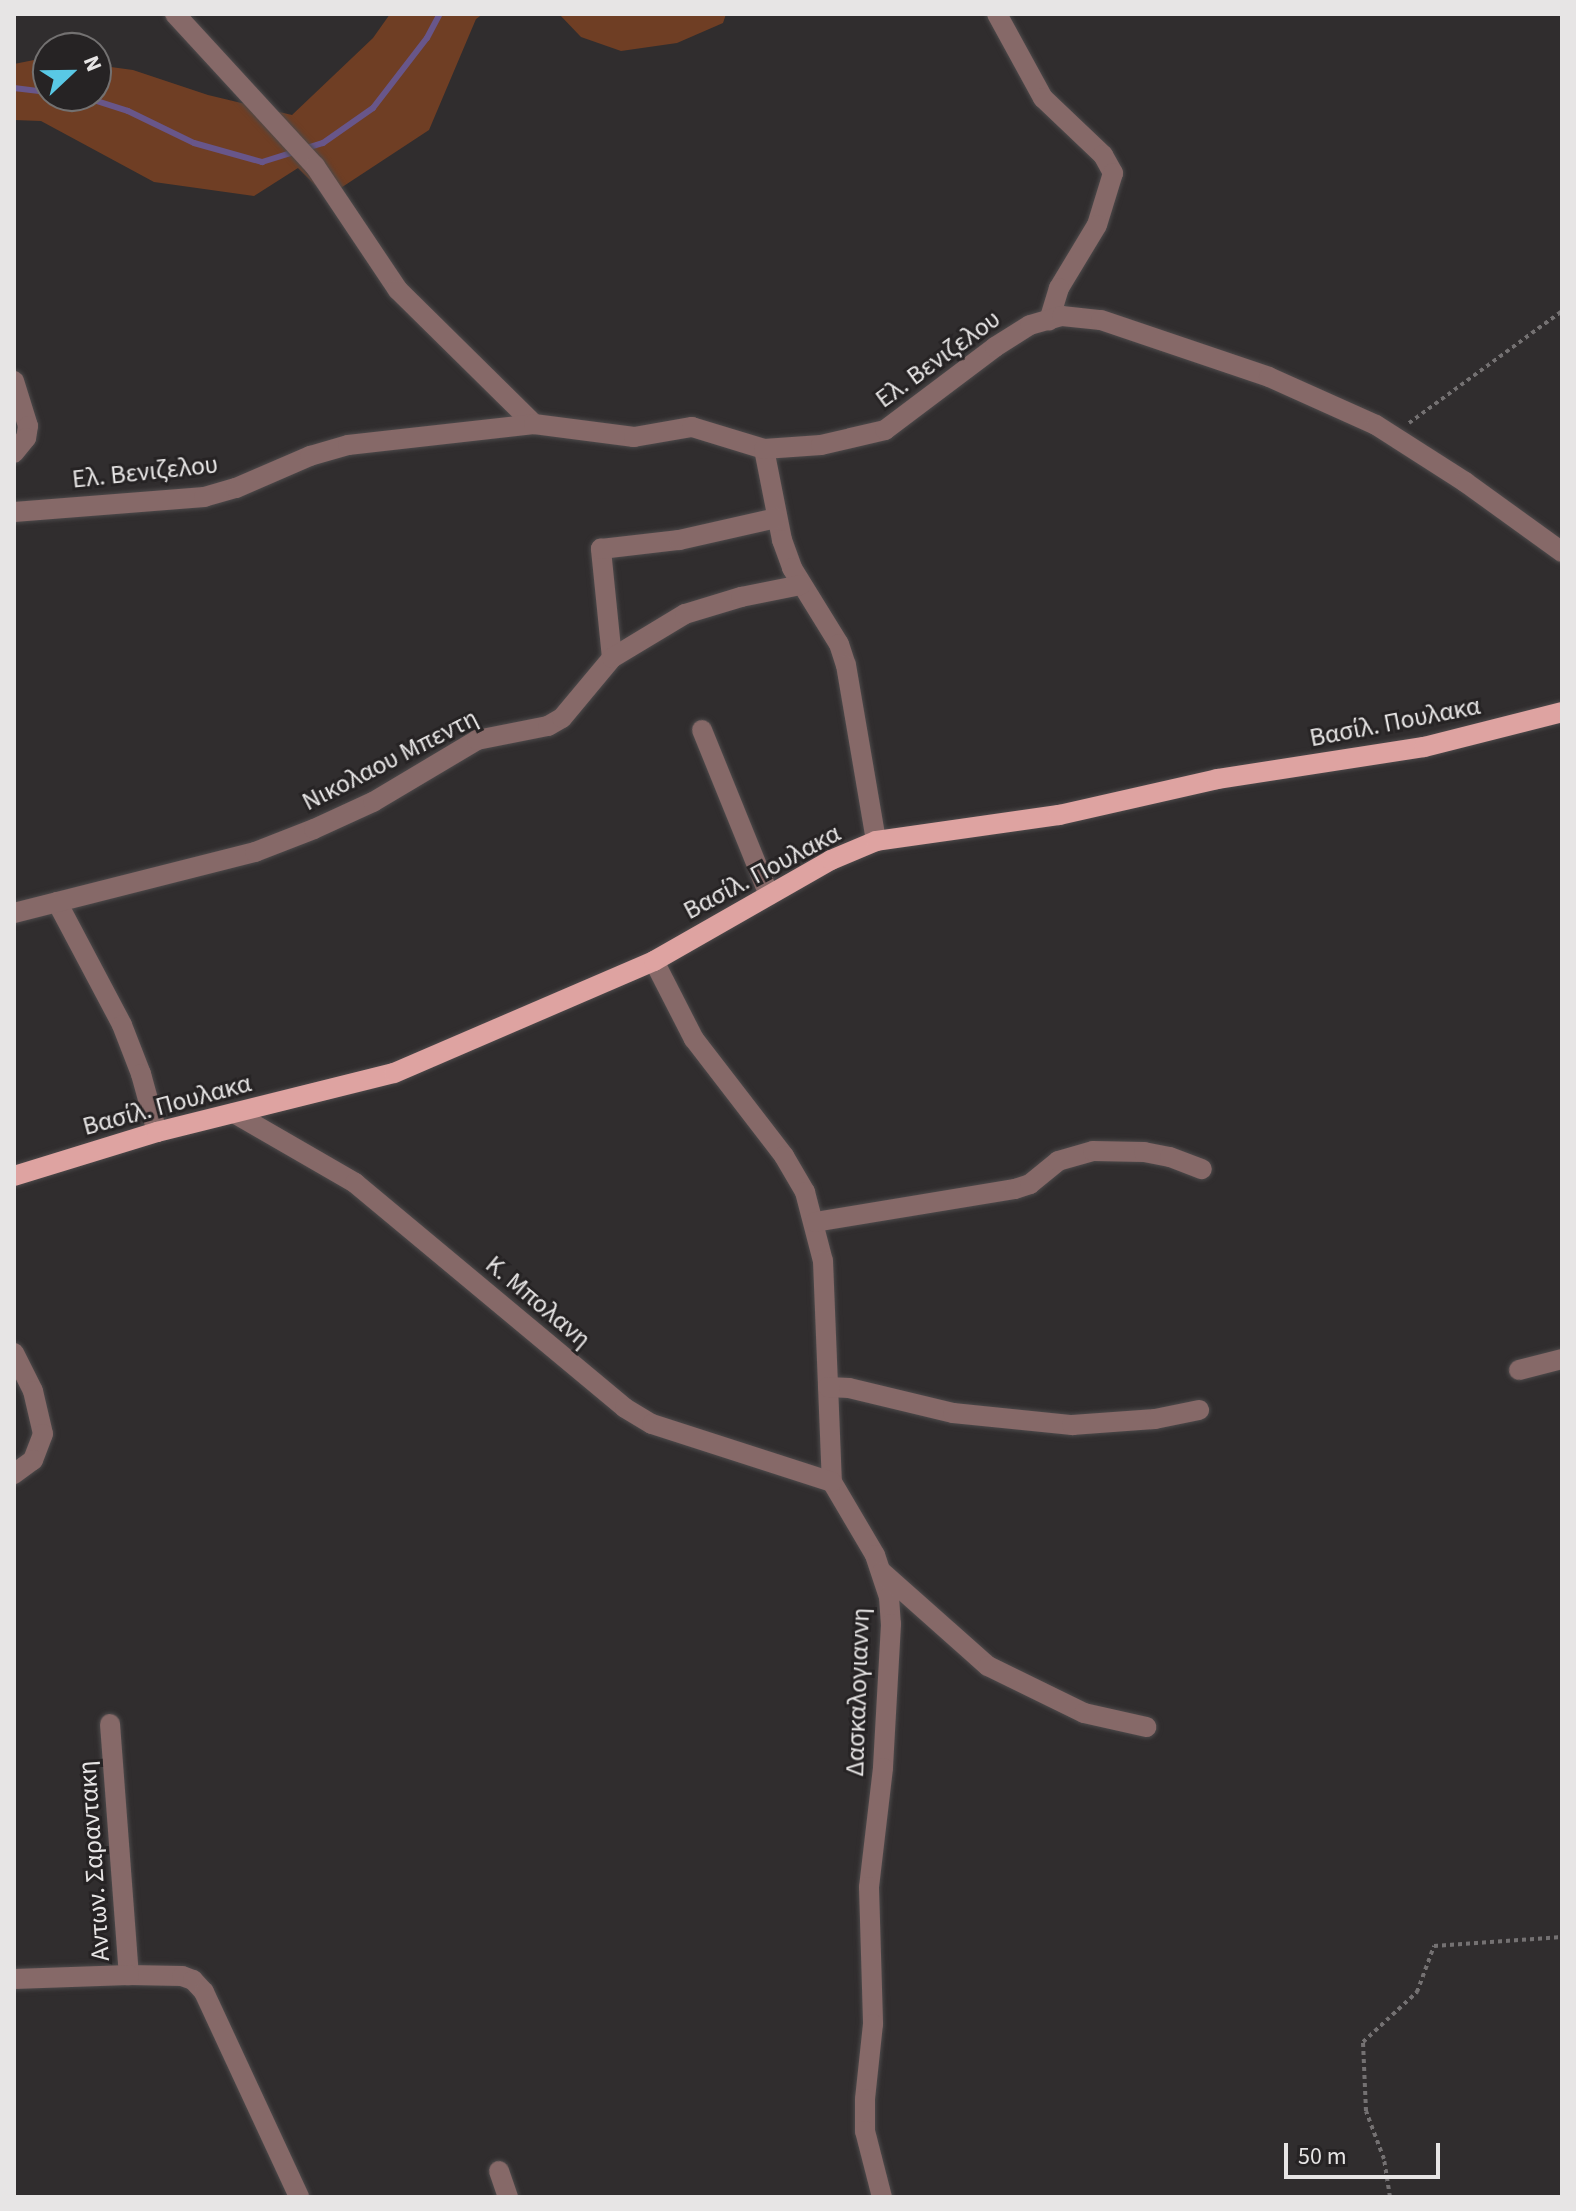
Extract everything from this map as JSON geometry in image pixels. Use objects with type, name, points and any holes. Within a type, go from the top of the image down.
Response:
[{"type":"main road","name":"Βασίλ. Πουλακα","points":[[14,1176],[157,1132],[394,1073],[654,961],[831,860],[876,841],[1059,815],[1217,779],[1424,747],[1562,712]]},
{"type":"street","points":[[175,14],[315,166],[398,290],[534,424]]},
{"type":"street","points":[[997,14],[1043,98],[1103,155],[1113,173],[1097,225],[1059,288],[1049,320]]},
{"type":"street","name":"Ελ. Βενιζελου","points":[[14,512],[204,497],[236,488],[310,456],[348,445],[534,424],[634,437],[692,427],[764,449],[821,445],[885,430],[995,347],[1030,325],[1062,316],[1115,325],[1269,377],[1393,435],[1562,552]]},
{"type":"street","points":[[14,381],[28,426],[26,438],[14,453]]},
{"type":"street","points":[[764,449],[777,518],[792,568],[839,644],[846,665],[876,841]]},
{"type":"street","points":[[612,658],[601,549],[679,540],[777,518]]},
{"type":"street","name":"Νικολαου Μπεντη","points":[[14,913],[255,852],[373,802],[477,740],[548,726],[562,718],[612,658],[685,614],[741,597],[801,585]]},
{"type":"street","points":[[702,730],[769,895]]},
{"type":"street","points":[[57,902],[122,1025],[141,1074],[157,1132]]},
{"type":"street","name":"Δασκαλογιαννη","points":[[654,961],[694,1039],[784,1156],[805,1192],[823,1261],[832,1482],[875,1555],[891,1624],[883,1768],[869,1887],[873,2024],[865,2109],[872,2168],[882,2197]]},
{"type":"street","name":"Κ. Μπολανη","points":[[234,1113],[355,1183],[625,1408],[652,1424],[832,1482]]},
{"type":"street","points":[[815,1222],[1015,1189],[1030,1184],[1058,1161],[1093,1151],[1144,1152],[1170,1157],[1202,1169]]},
{"type":"street","points":[[14,1353],[21,1386],[43,1434],[33,1460],[14,1474]]},
{"type":"street","points":[[1519,1370],[1562,1359]]},
{"type":"street","points":[[828,1387],[849,1388],[953,1413],[1072,1425],[1155,1419],[1199,1410]]},
{"type":"street","points":[[881,1572],[988,1666],[1084,1713],[1146,1727]]},
{"type":"street","name":"Αντων. Σαραντακη","points":[[110,1724],[129,1975],[182,1976],[193,1980],[204,1992],[299,2197]]},
{"type":"street","points":[[14,1979],[129,1975]]},
{"type":"street","points":[[499,2171],[508,2197]]},
{"type":"path","points":[[1393,435],[1562,311]]},
{"type":"path","points":[[1390,2197],[1384,2159],[1366,2111],[1363,2042],[1417,1992],[1434,1946],[1562,1937]]},
{"type":"shaded area","points":[[390,14],[483,14],[476,19],[429,130],[327,197],[298,168],[254,196],[154,182],[41,121],[14,120],[14,64],[32,60],[32,112],[112,112],[112,67],[133,70],[208,95],[292,115],[373,38]]},
{"type":"shaded area","points":[[559,14],[726,14],[723,23],[677,43],[621,51],[581,37]]},
{"type":"waterway","points":[[112,106],[194,143],[262,162],[323,143],[373,108],[427,38],[440,14]]},
{"type":"waterway","points":[[14,88],[32,90]]}]
